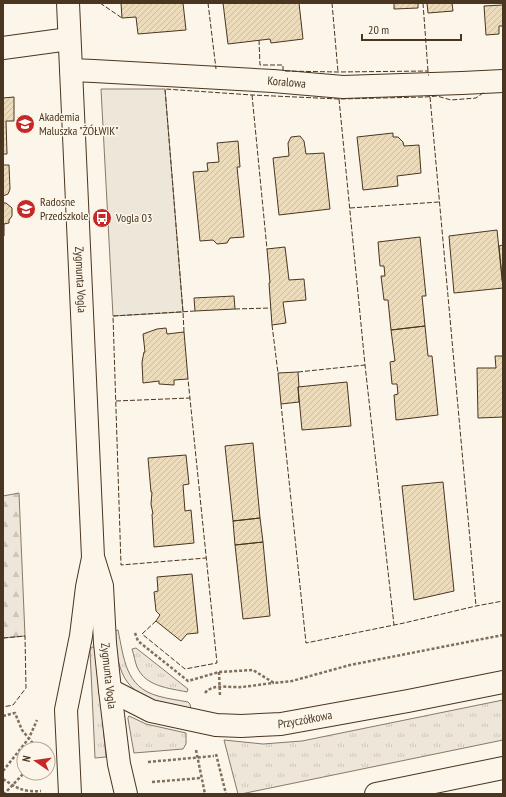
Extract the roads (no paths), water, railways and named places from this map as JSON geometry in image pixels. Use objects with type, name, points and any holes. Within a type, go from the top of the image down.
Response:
[{"type":"street","name":"Zygmunta Vogla","points":[[68,3],[94,557],[102,586],[105,643],[110,690],[120,764],[126,794]]},
{"type":"street","points":[[3,48],[70,39]]},
{"type":"street","name":"Koralowa","points":[[71,70],[257,80],[343,87],[503,81]]},
{"type":"street","name":"Zygmunta Vogla","points":[[70,794],[66,710],[81,636],[86,587],[94,557]]},
{"type":"street","name":"Przyczółkowa","points":[[110,690],[151,710],[216,725],[241,726],[281,724],[503,682]]},
{"type":"street","points":[[376,794],[503,768]]},
{"type":"place","name":"Akademia Maluszka \"ŻÓŁWIK\"","points":[[25,124]]},
{"type":"place","name":"Radosne Przedszkole","points":[[26,209]]},
{"type":"place","name":"Vogla 03","points":[[102,218]]}]
